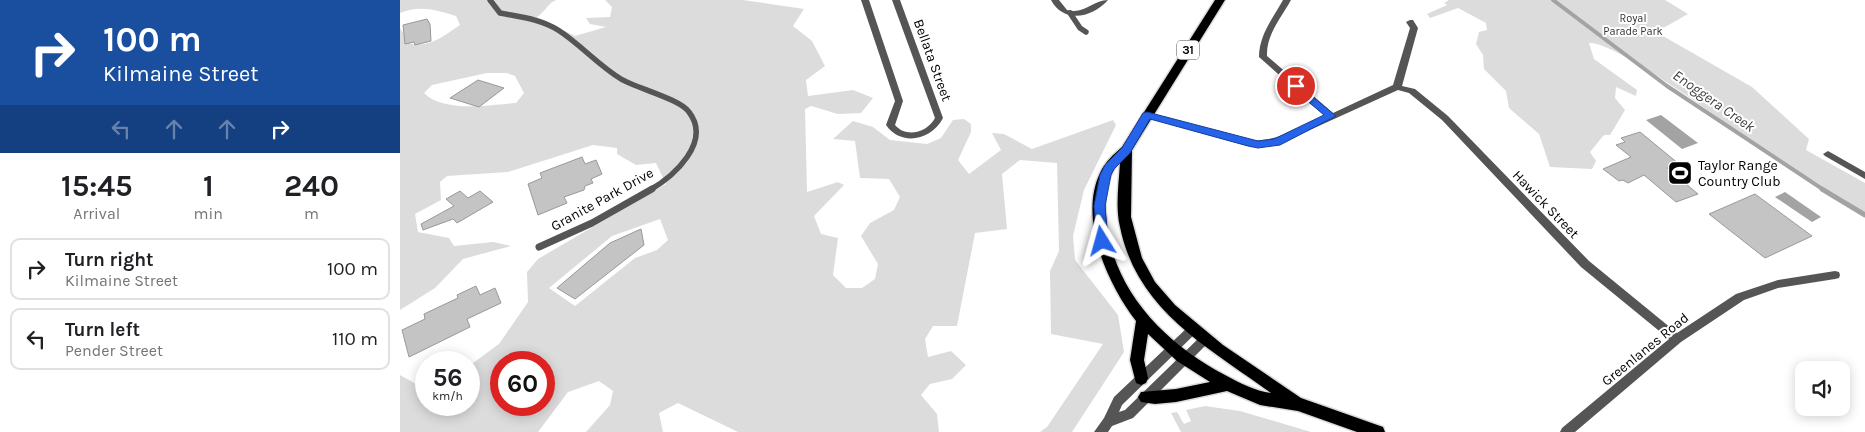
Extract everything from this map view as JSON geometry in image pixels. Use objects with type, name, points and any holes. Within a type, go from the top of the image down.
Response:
[{"type":"main road","name":"31","points":[[1220,0],[1126,150],[1109,167],[1099,206],[1100,228],[1106,254],[1117,281],[1143,318],[1173,348],[1186,358],[1228,384],[1263,399],[1296,403],[1377,432]]},
{"type":"main road","name":"31","points":[[1126,150],[1124,204],[1129,241],[1150,285],[1192,330],[1204,340],[1231,360],[1269,382],[1296,403]]},
{"type":"main road","points":[[1141,378],[1137,360],[1143,318]]},
{"type":"main road","points":[[1146,398],[1162,398],[1208,390],[1228,384]]},
{"type":"street","name":"Bellata Street","points":[[865,0],[898,101],[890,125],[900,134],[915,136],[932,128],[939,118],[896,0]]},
{"type":"street","points":[[1055,0],[1059,8],[1070,14],[1088,11],[1104,0]]},
{"type":"street","points":[[1288,0],[1265,41],[1262,51],[1263,57],[1331,116]]},
{"type":"street","points":[[1147,115],[1258,144],[1276,142],[1398,87],[1414,28],[1410,22]]},
{"type":"street","name":"Hawick Street","points":[[1398,87],[1412,91],[1445,118],[1585,264],[1677,339]]},
{"type":"street","points":[[1828,154],[1865,176]]},
{"type":"street","name":"Greenlanes Road","points":[[1566,432],[1677,339],[1740,298],[1778,284],[1835,275]]},
{"type":"street","points":[[1100,432],[1108,422],[1118,401],[1192,330]]},
{"type":"street","points":[[1108,422],[1129,414],[1204,340]]},
{"type":"lane","name":"Granite Park Drive","points":[[490,0],[500,13],[537,20],[557,29],[621,79],[690,111],[696,130],[689,157],[660,184],[592,223],[539,247]]},
{"type":"lane","points":[[1070,14],[1080,28],[1086,32]]},
{"type":"green space","points":[[400,0],[556,0],[537,17],[575,36],[606,27],[590,24],[586,18],[610,17],[612,7],[605,0],[743,0],[804,9],[793,26],[812,41],[825,66],[806,80],[808,96],[853,90],[873,98],[861,113],[838,114],[811,106],[805,109],[807,192],[838,182],[844,185],[814,216],[821,234],[838,238],[833,275],[846,288],[862,288],[875,279],[878,264],[861,236],[870,223],[894,210],[900,197],[889,179],[860,178],[855,141],[833,139],[853,121],[873,127],[890,140],[927,144],[941,138],[953,120],[964,119],[971,124],[971,132],[958,160],[969,174],[1001,150],[992,133],[1004,134],[1032,149],[1113,120],[1116,125],[1084,190],[1073,236],[1075,260],[1118,315],[1124,352],[1072,432],[1040,432],[1047,427],[1103,344],[1051,334],[1050,271],[1059,251],[1057,163],[1020,160],[1002,174],[1007,229],[975,233],[957,326],[933,326],[925,339],[928,357],[951,351],[966,365],[952,379],[930,384],[921,395],[937,414],[939,432],[738,432],[678,403],[659,413],[663,432],[586,432],[610,405],[613,391],[599,381],[568,392],[555,409],[555,351],[490,351],[490,416],[550,416],[538,432],[400,432],[400,375],[415,383],[415,416],[480,416],[480,358],[499,344],[528,302],[527,272],[538,259],[666,184],[656,163],[636,165],[617,154],[617,148],[593,145],[508,172],[447,176],[440,182],[441,200],[415,214],[418,232],[449,238],[454,246],[493,242],[511,246],[463,259],[435,288],[400,310],[400,28],[409,43],[423,44],[442,37],[460,25],[456,16],[435,10],[414,9],[400,13]],"holes":[[[487,73],[507,73],[515,76],[524,93],[516,103],[481,106],[455,105],[432,99],[424,93],[432,85]],[[660,219],[668,240],[657,250],[635,258],[575,306],[549,288],[612,236]]]},
{"type":"green space","name":"Royal Parade Park","points":[[1449,0],[1665,0],[1688,14],[1656,32],[1752,87],[1809,139],[1806,150],[1865,183],[1865,213],[1767,152],[1649,71],[1603,46],[1589,43],[1594,59],[1637,90],[1636,96],[1616,87],[1615,98],[1625,110],[1610,135],[1604,135],[1590,152],[1596,161],[1592,169],[1550,167],[1539,134],[1509,108],[1506,91],[1484,69],[1483,55],[1476,44],[1479,32],[1487,30],[1486,23],[1458,8],[1430,18],[1427,14],[1447,5],[1444,3]]},
{"type":"green space","points":[[1205,406],[1240,411],[1311,432],[1181,432],[1171,413],[1177,412],[1184,424],[1191,421],[1186,410]]},
{"type":"shaded area","points":[[1661,115],[1698,143],[1682,149],[1646,120]]},
{"type":"shaded area","points":[[1785,192],[1821,217],[1812,222],[1775,197]]},
{"type":"building","points":[[427,19],[430,24],[431,41],[415,45],[414,42],[405,44],[403,25]]},
{"type":"building","points":[[478,80],[504,88],[479,107],[450,98]]},
{"type":"building","points":[[1640,132],[1679,164],[1667,168],[1698,194],[1676,202],[1644,175],[1628,183],[1623,180],[1619,181],[1603,169],[1631,157],[1616,145],[1625,142],[1621,138]]},
{"type":"building","points":[[582,157],[585,164],[596,160],[602,174],[591,179],[593,183],[585,186],[584,190],[564,197],[567,203],[538,215],[528,184],[542,178],[540,173]]},
{"type":"building","points":[[460,191],[468,198],[480,191],[493,202],[457,223],[453,219],[423,230],[421,224],[454,206],[446,199]]},
{"type":"building","points":[[1755,194],[1812,236],[1765,258],[1709,214]]},
{"type":"building","points":[[641,229],[644,245],[575,299],[557,288],[610,243]]},
{"type":"building","points":[[476,286],[480,295],[495,288],[501,303],[467,319],[470,327],[421,351],[415,351],[415,354],[409,357],[402,330],[425,319],[424,314],[458,298],[457,295]]},
{"type":"waterway","name":"Enoggera Creek","points":[[1553,0],[1667,86],[1824,190]]},
{"type":"waterway","name":"Enoggera Creek","points":[[1822,189],[1865,215]]},
{"type":"place","name":"Taylor Range Country Club","points":[[1680,173]]},
{"type":"route","points":[[1102,241],[1099,206],[1106,175],[1109,167],[1126,150],[1147,115],[1236,140],[1267,144],[1276,142],[1331,116],[1296,86]]}]
